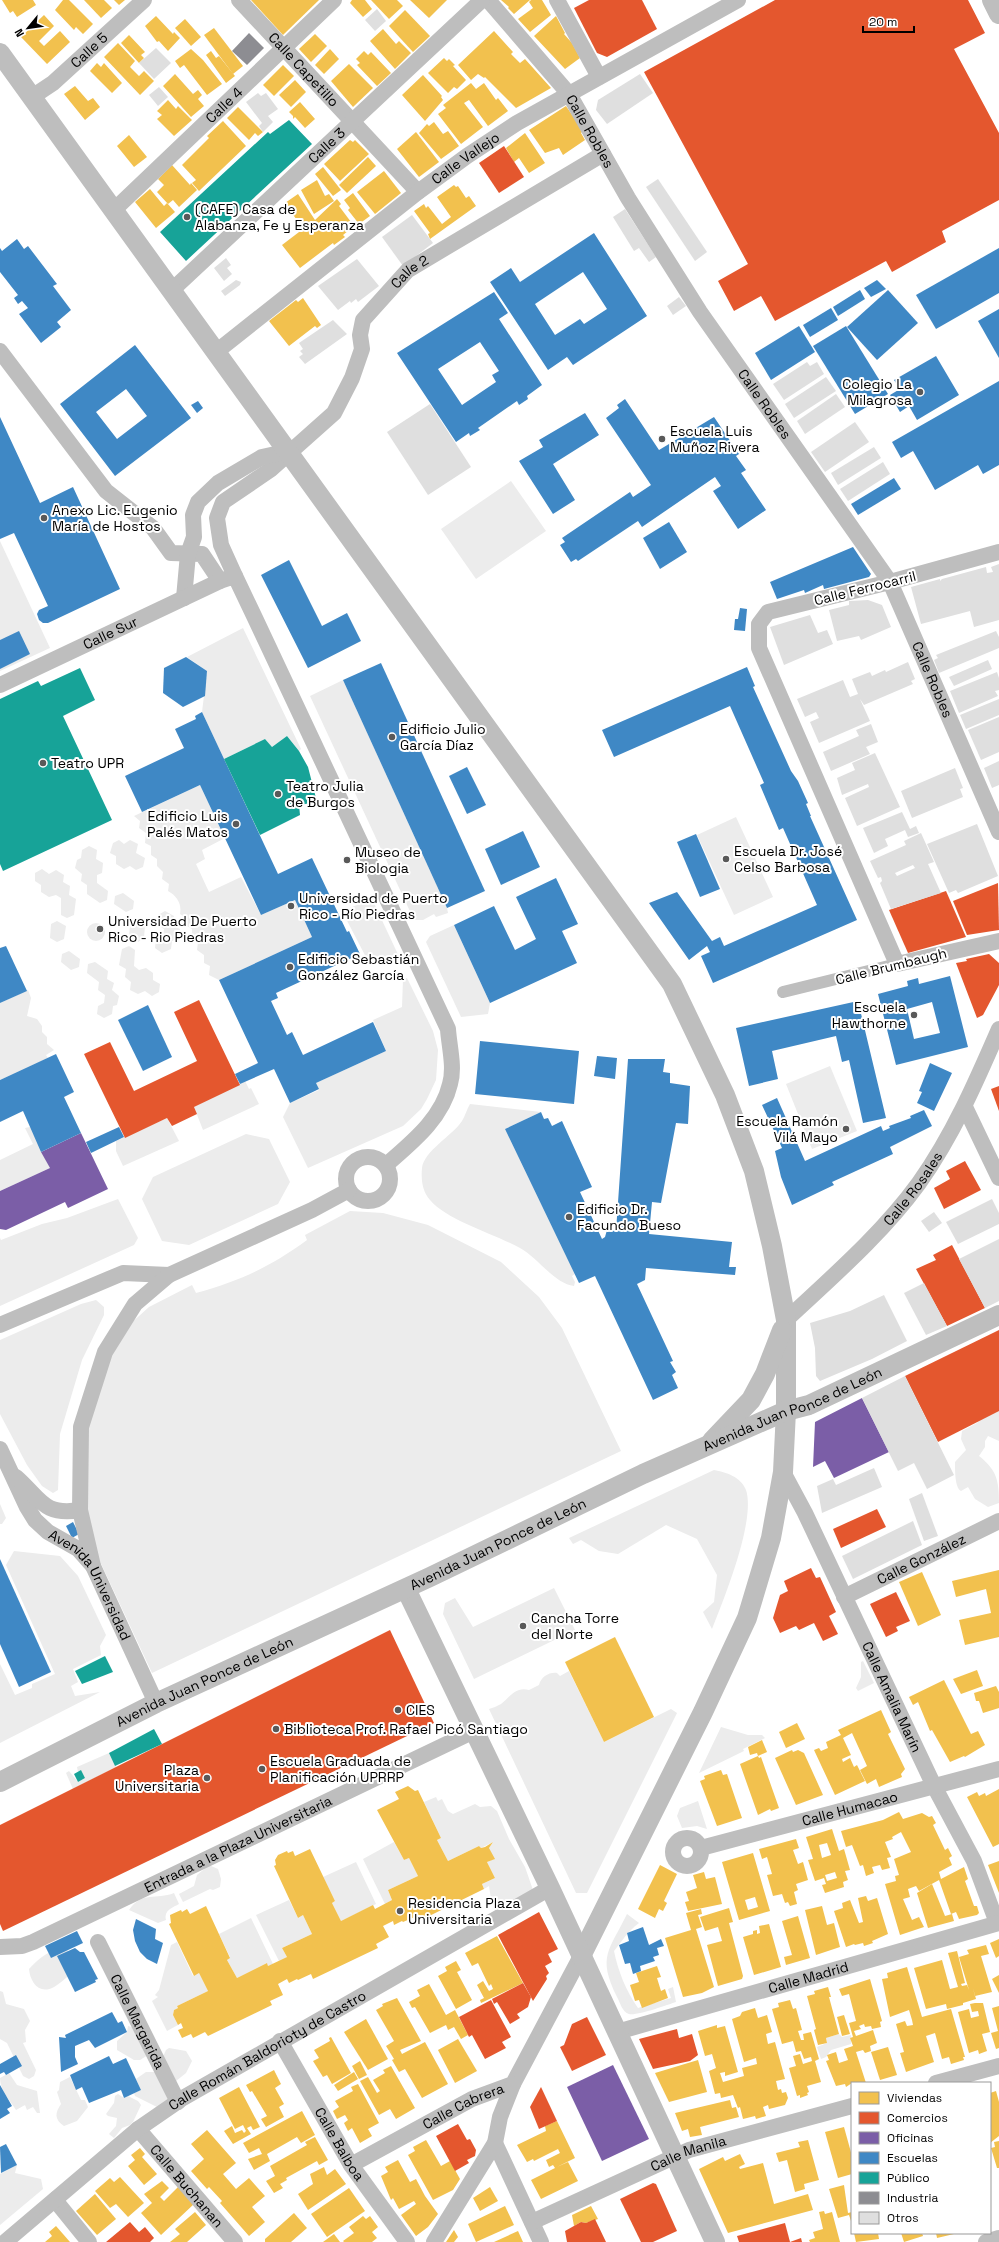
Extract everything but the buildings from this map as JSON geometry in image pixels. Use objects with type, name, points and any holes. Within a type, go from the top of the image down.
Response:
[{"type":"street","name":"Calle 5","points":[[32,97],[52,83],[144,0]]},
{"type":"street","name":"Calle Capetillo","points":[[239,0],[282,48],[354,121],[418,192]]},
{"type":"street","name":"Calle 4","points":[[114,210],[334,0]]},
{"type":"street","name":"Calle 3","points":[[171,290],[354,121],[482,0]]},
{"type":"street","name":"Calle Robles","points":[[488,0],[569,94],[628,198],[700,312],[890,582],[999,832]]},
{"type":"street","points":[[557,0],[599,77]]},
{"type":"street","name":"Calle Vallejo","points":[[216,352],[418,192],[517,123],[738,0]]},
{"type":"street","points":[[992,0],[999,14]]},
{"type":"street","points":[[0,53],[289,451],[672,984],[725,1094],[754,1171],[772,1246],[786,1320],[786,1411],[783,1472],[771,1538],[747,1618],[706,1707],[581,1956]]},
{"type":"street","name":"Calle 2","points":[[228,578],[220,545],[217,518],[223,502],[270,470],[289,451],[334,413],[352,378],[362,349],[360,335],[363,320],[408,270],[603,154]]},
{"type":"street","points":[[0,351],[106,491],[153,528],[171,553],[202,554],[228,578],[448,1029],[452,1071],[450,1084],[441,1108],[418,1138],[386,1166]]},
{"type":"street","points":[[184,598],[188,554],[194,537],[193,515],[198,502],[218,483],[262,458],[289,451]]},
{"type":"street","name":"Calle Ferrocarril","points":[[897,964],[759,648],[759,624],[768,612],[890,582],[999,552]]},
{"type":"street","name":"Calle Sur","points":[[0,684],[228,578]]},
{"type":"street","name":"Calle Brumbaugh","points":[[783,992],[999,941]]},
{"type":"street","name":"Calle Rosales","points":[[786,1320],[874,1236],[919,1183],[965,1107],[999,1029]]},
{"type":"street","points":[[965,1107],[999,1178]]},
{"type":"street","points":[[370,1157],[378,1160],[386,1166],[389,1173],[390,1182],[388,1190],[383,1197],[366,1202],[358,1199],[350,1190],[346,1177],[354,1162],[370,1157]]},
{"type":"street","points":[[93,1566],[80,1510],[81,1427],[105,1352],[135,1304],[169,1275],[312,1210],[350,1190]]},
{"type":"street","points":[[0,1325],[123,1273],[169,1275]]},
{"type":"street","name":"Avenida Juan Ponce de León","points":[[0,1782],[156,1703],[406,1589],[564,1511],[786,1411],[809,1405],[999,1315]]},
{"type":"street","points":[[708,1446],[750,1400],[758,1388],[786,1320]]},
{"type":"street","name":"Avenida Universidad","points":[[0,1449],[14,1475],[27,1507],[35,1520],[48,1532],[78,1549],[93,1566],[156,1703]]},
{"type":"street","name":"Calle Amalia Marín","points":[[783,1472],[805,1514],[934,1786],[974,1861],[998,1923]]},
{"type":"street","name":"Avenida Universidad","points":[[14,1475],[30,1489],[46,1508],[64,1513],[80,1510]]},
{"type":"street","name":"Calle González","points":[[844,1597],[999,1521]]},
{"type":"street","points":[[406,1589],[550,1888],[715,2242]]},
{"type":"street","name":"Entrada a la Plaza Universitaria","points":[[0,1947],[22,1946],[33,1942],[474,1731]]},
{"type":"street","name":"Calle Humacao","points":[[701,1848],[999,1769]]},
{"type":"street","name":"Calle Román Baldorioty de Castro","points":[[5,2242],[138,2130],[178,2102],[280,2041],[550,1888]]},
{"type":"street","name":"Calle Madrid","points":[[617,2032],[998,1923]]},
{"type":"street","name":"Calle Margarida","points":[[98,1942],[178,2102]]},
{"type":"street","name":"Calle Cabrera","points":[[351,2165],[472,2099],[513,2084],[581,1956]]},
{"type":"street","name":"Calle Balboa","points":[[280,2041],[351,2165],[407,2242]]},
{"type":"street","points":[[940,2082],[999,2066]]},
{"type":"street","points":[[434,2242],[495,2143],[500,2117],[513,2084]]},
{"type":"street","name":"Calle Manila","points":[[532,2222],[675,2155],[851,2106]]},
{"type":"street","name":"Calle Buchanan","points":[[138,2130],[235,2242]]},
{"type":"street","points":[[495,2143],[541,2242]]},
{"type":"street","points":[[56,2199],[59,2206],[89,2242]]},
{"type":"street","points":[[986,2242],[999,2238]]},
{"type":"shaded area","points":[[511,481],[546,531],[476,579],[441,529]]},
{"type":"shaded area","points":[[0,541],[50,648],[0,671]]},
{"type":"shaded area","points":[[243,628],[301,749],[299,751],[287,736],[272,747],[265,739],[224,759],[202,712],[207,671],[187,657]]},
{"type":"shaded area","points":[[343,680],[448,913],[436,917],[434,914],[423,920],[414,920],[310,696]]},
{"type":"shaded area","points":[[200,785],[225,838],[202,850],[205,859],[196,864],[209,892],[241,877],[261,915],[295,900],[312,937],[219,980],[209,975],[210,966],[204,963],[204,955],[197,950],[198,942],[192,937],[192,929],[185,925],[186,918],[180,914],[180,907],[174,895],[168,891],[169,884],[162,879],[163,872],[157,866],[157,859],[151,855],[151,846],[145,843],[146,833],[139,828],[140,821],[134,816]]},
{"type":"shaded area","points":[[736,817],[773,897],[734,915],[697,835]]},
{"type":"shaded area","points":[[119,840],[124,844],[130,840],[138,844],[136,853],[145,858],[143,867],[136,870],[130,866],[124,869],[116,864],[116,856],[110,853],[113,843]]},
{"type":"shaded area","points":[[89,846],[97,850],[96,859],[103,863],[102,873],[97,875],[97,883],[108,891],[107,900],[100,903],[87,894],[87,885],[81,881],[82,874],[75,868],[77,860],[81,858],[82,850]]},
{"type":"shaded area","points":[[42,869],[49,874],[56,870],[64,875],[63,882],[70,886],[69,895],[76,899],[74,915],[67,918],[61,915],[61,898],[56,895],[49,897],[41,892],[41,885],[35,881],[35,873]]},
{"type":"shaded area","points":[[123,893],[134,901],[133,909],[126,912],[114,904],[115,896]]},
{"type":"shaded area","points":[[372,899],[402,963],[396,965],[381,955],[368,961],[342,911]]},
{"type":"shaded area","points":[[165,911],[174,916],[172,925],[180,929],[179,938],[172,941],[171,949],[162,953],[155,948],[156,939],[163,937],[164,929],[156,924],[158,915]]},
{"type":"shaded area","points":[[138,920],[145,925],[144,938],[138,942],[129,937],[130,924]]},
{"type":"shaded area","points":[[57,921],[66,926],[64,939],[57,942],[50,938],[51,924]]},
{"type":"shaded area","points":[[92,923],[100,923],[105,928],[103,939],[100,941],[92,941],[87,936],[87,928]]},
{"type":"shaded area","points":[[454,925],[490,1003],[488,1014],[461,1017],[426,942],[430,936]]},
{"type":"shaded area","points":[[129,946],[135,950],[134,966],[139,970],[146,968],[153,973],[153,980],[160,984],[159,992],[152,996],[145,991],[138,994],[130,990],[131,982],[125,977],[126,969],[119,965],[122,949]]},
{"type":"shaded area","points":[[69,951],[80,959],[79,967],[71,970],[61,962],[62,954]]},
{"type":"shaded area","points":[[95,962],[108,971],[107,979],[114,983],[112,990],[119,996],[117,1005],[113,1006],[112,1014],[104,1018],[97,1014],[98,1006],[104,1003],[105,995],[98,990],[99,982],[87,973],[88,964]]},
{"type":"shaded area","points":[[407,978],[433,1031],[438,1050],[436,1080],[427,1099],[421,1109],[403,1126],[308,1168],[283,1117],[290,1103],[319,1090],[316,1083],[386,1051],[373,1020],[402,1007],[403,979]]},
{"type":"shaded area","points":[[28,990],[31,998],[27,1016],[37,1019],[42,1026],[42,1032],[47,1037],[47,1044],[54,1050],[46,1055],[48,1058],[0,1080],[0,1003]]},
{"type":"shaded area","points":[[830,1066],[857,1131],[812,1149],[786,1084]]},
{"type":"shaded area","points":[[245,1081],[249,1089],[251,1088],[259,1104],[203,1130],[194,1107]]},
{"type":"shaded area","points":[[470,1104],[541,1112],[505,1129],[575,1274],[572,1276],[575,1282],[574,1286],[560,1281],[553,1276],[527,1252],[472,1227],[438,1208],[427,1196],[422,1181],[422,1168],[424,1162],[433,1150],[462,1121]]},
{"type":"shaded area","points":[[167,1118],[179,1141],[123,1166],[116,1151],[116,1141]]},
{"type":"shaded area","points":[[30,1127],[50,1168],[0,1191],[0,1160],[33,1144],[25,1128]]},
{"type":"shaded area","points":[[246,1134],[269,1139],[290,1182],[278,1204],[189,1245],[162,1241],[142,1199],[153,1177]]},
{"type":"shaded area","points":[[118,1199],[138,1238],[134,1245],[0,1306],[0,1238],[1,1240],[42,1224],[67,1218]]},
{"type":"shaded area","points":[[350,1211],[383,1213],[428,1225],[501,1262],[539,1297],[562,1328],[621,1451],[152,1673],[97,1555],[85,1503],[87,1428],[110,1355],[129,1325],[149,1307],[192,1285],[196,1293],[241,1278],[254,1272],[280,1258],[307,1240],[305,1235]]},
{"type":"shaded area","points":[[96,1300],[104,1307],[104,1315],[82,1360],[60,1434],[58,1490],[53,1493],[42,1486],[27,1465],[0,1414],[0,1340],[81,1304]]},
{"type":"shaded area","points":[[999,1403],[999,1441],[988,1436],[985,1441],[985,1447],[979,1456],[990,1466],[996,1476],[999,1503],[988,1507],[975,1499],[968,1487],[961,1491],[959,1489],[956,1479],[955,1462],[966,1450],[961,1439],[962,1431],[977,1423]]},
{"type":"shaded area","points":[[714,1470],[737,1478],[744,1485],[748,1503],[747,1520],[737,1560],[712,1629],[703,1612],[714,1602],[717,1575],[697,1539],[666,1525],[618,1554],[599,1551],[581,1540],[573,1544],[569,1538]]},
{"type":"shaded area","points":[[0,1504],[6,1518],[2,1524],[0,1524]]},
{"type":"shaded area","points":[[14,1551],[60,1556],[78,1576],[106,1635],[100,1646],[101,1655],[73,1669],[78,1682],[71,1686],[75,1696],[100,1692],[0,1743],[0,1664],[15,1695],[32,1688],[32,1684],[55,1674],[6,1565]]},
{"type":"shaded area","name":"Cancha Torre del Norte","points":[[554,1588],[575,1630],[474,1679],[443,1614],[445,1603],[455,1598],[473,1627]]},
{"type":"shaded area","points":[[863,1661],[874,1683],[858,1691],[856,1688],[861,1677],[861,1662]]},
{"type":"shaded area","points":[[569,1671],[604,1742],[671,1709],[677,1713],[587,1893],[576,1893],[489,1709],[501,1704],[510,1695],[517,1691],[524,1689],[529,1690],[539,1685],[543,1677],[548,1674],[557,1673],[560,1676]]},
{"type":"shaded area","points":[[721,1727],[748,1735],[762,1735],[765,1738],[743,1749],[744,1751],[699,1773]]},
{"type":"shaded area","points":[[109,1753],[116,1767],[73,1789],[66,1773],[69,1771],[78,1782],[85,1778],[81,1770],[78,1772],[77,1767]]},
{"type":"shaded area","points":[[436,1797],[438,1801],[442,1799],[448,1811],[453,1814],[475,1804],[480,1807],[491,1806],[497,1811],[509,1839],[525,1867],[533,1890],[508,1906],[491,1899],[489,1886],[484,1889],[482,1884],[495,1878],[487,1862],[494,1859],[489,1848],[493,1842],[481,1848],[479,1846],[448,1861],[437,1840],[441,1838],[424,1802]]},
{"type":"shaded area","points":[[698,1801],[707,1829],[697,1826],[682,1828],[677,1816],[680,1808]]},
{"type":"shaded area","points":[[394,1842],[404,1860],[409,1858],[418,1876],[388,1890],[392,1900],[385,1904],[363,1859]]},
{"type":"shaded area","points":[[356,1862],[376,1904],[341,1921],[332,1903],[335,1901],[323,1877]]},
{"type":"shaded area","points":[[209,1865],[218,1869],[221,1879],[220,1887],[213,1890],[210,1889],[183,1902],[179,1894],[194,1886],[197,1875]]},
{"type":"shaded area","points":[[174,1893],[179,1904],[167,1912],[166,1920],[158,1923],[129,1910],[139,1900],[144,1898]]},
{"type":"shaded area","points":[[289,1900],[298,1918],[303,1915],[312,1934],[282,1948],[287,1957],[279,1961],[256,1915]]},
{"type":"shaded area","points":[[627,1914],[639,1923],[628,1933],[614,1951],[626,1988],[638,2008],[671,1998],[668,1989],[673,1987],[676,2002],[652,2010],[633,2014],[627,2013],[622,2007],[611,1983],[607,1962],[611,1946]]},
{"type":"shaded area","points":[[251,1918],[273,1964],[268,1966],[267,1963],[237,1978],[227,1960],[230,1957],[219,1934]]},
{"type":"shaded area","points":[[177,1942],[193,1976],[199,1973],[208,1991],[177,2006],[178,2008],[174,2010],[173,2015],[178,2025],[167,2031],[152,2001],[158,1997],[155,1995],[159,1990],[171,1945]]},
{"type":"shaded area","points":[[67,1946],[71,1974],[52,1988],[39,1988],[33,1982],[29,1969],[46,1954]]},
{"type":"shaded area","points":[[0,1991],[3,1992],[6,2004],[24,2009],[30,2021],[25,2030],[26,2042],[23,2043],[36,2070],[34,2076],[29,2079],[23,2076],[7,2043],[0,2039]]},
{"type":"shaded area","points":[[128,2026],[138,2029],[148,2055],[140,2060],[134,2060],[117,2050],[117,2041],[127,2032]]},
{"type":"shaded area","points":[[839,2034],[842,2037],[851,2035],[851,2044],[831,2050],[826,2057],[821,2059],[817,2047],[827,2043],[826,2038]]},
{"type":"shaded area","points":[[169,2048],[186,2051],[192,2061],[186,2073],[176,2081],[171,2099],[157,2107],[135,2096],[134,2093],[141,2090],[136,2079],[146,2072],[156,2072],[166,2050]]},
{"type":"shaded area","points":[[9,2073],[17,2085],[37,2091],[40,2113],[37,2113],[33,2107],[27,2110],[25,2105],[16,2110],[3,2091],[0,2083],[0,2078]]},
{"type":"shaded area","points":[[70,2077],[81,2100],[85,2100],[88,2107],[77,2121],[64,2126],[58,2121],[56,2116],[61,2104],[57,2092],[59,2090],[60,2082]]},
{"type":"shaded area","points":[[118,2094],[124,2098],[128,2096],[138,2101],[141,2105],[133,2122],[122,2128],[114,2138],[109,2134],[116,2126],[117,2118],[106,2114],[114,2103],[115,2096]]},
{"type":"shaded area","points":[[17,2165],[15,2173],[41,2179],[43,2189],[0,2225],[0,2174]]},
{"type":"place","name":"(CAFE) Casa de Alabanza, Fe y Esperanza","points":[[187,217]]},
{"type":"place","name":"Colegio La Milagrosa","points":[[920,392]]},
{"type":"place","name":"Escuela Luis Muñoz Rivera","points":[[662,439]]},
{"type":"place","name":"Anexo Lic. Eugenio María de Hostos","points":[[44,518]]},
{"type":"place","name":"Edificio Julio García Díaz","points":[[392,737]]},
{"type":"place","name":"Teatro UPR","points":[[43,763]]},
{"type":"place","name":"Teatro Julia de Burgos","points":[[278,794]]},
{"type":"place","name":"Edificio Luis Palés Matos","points":[[236,824]]},
{"type":"place","name":"Escuela Dr. José Celso Barbosa","points":[[726,859]]},
{"type":"place","name":"Museo de Biologia","points":[[347,860]]},
{"type":"place","name":"Universidad de Puerto Rico - Río Piedras","points":[[291,906]]},
{"type":"place","name":"Universidad De Puerto Rico - Rio Piedras","points":[[100,929]]},
{"type":"place","name":"Edificio Sebastián González García","points":[[290,967]]},
{"type":"place","name":"Escuela Hawthorne","points":[[914,1015]]},
{"type":"place","name":"Escuela Ramón Vilá Mayo","points":[[846,1129]]},
{"type":"place","name":"Edificio Dr. Facundo Bueso","points":[[569,1217]]},
{"type":"place","name":"Cancha Torre del Norte","points":[[523,1626]]},
{"type":"place","name":"CIES","points":[[398,1710]]},
{"type":"place","name":"Biblioteca Prof. Rafael Picó Santiago","points":[[276,1729]]},
{"type":"place","name":"Escuela Graduada de Planificación UPRRP","points":[[262,1769]]},
{"type":"place","name":"Plaza Universitaria","points":[[207,1778]]},
{"type":"place","name":"Residencia Plaza Universitaria","points":[[400,1911]]}]
